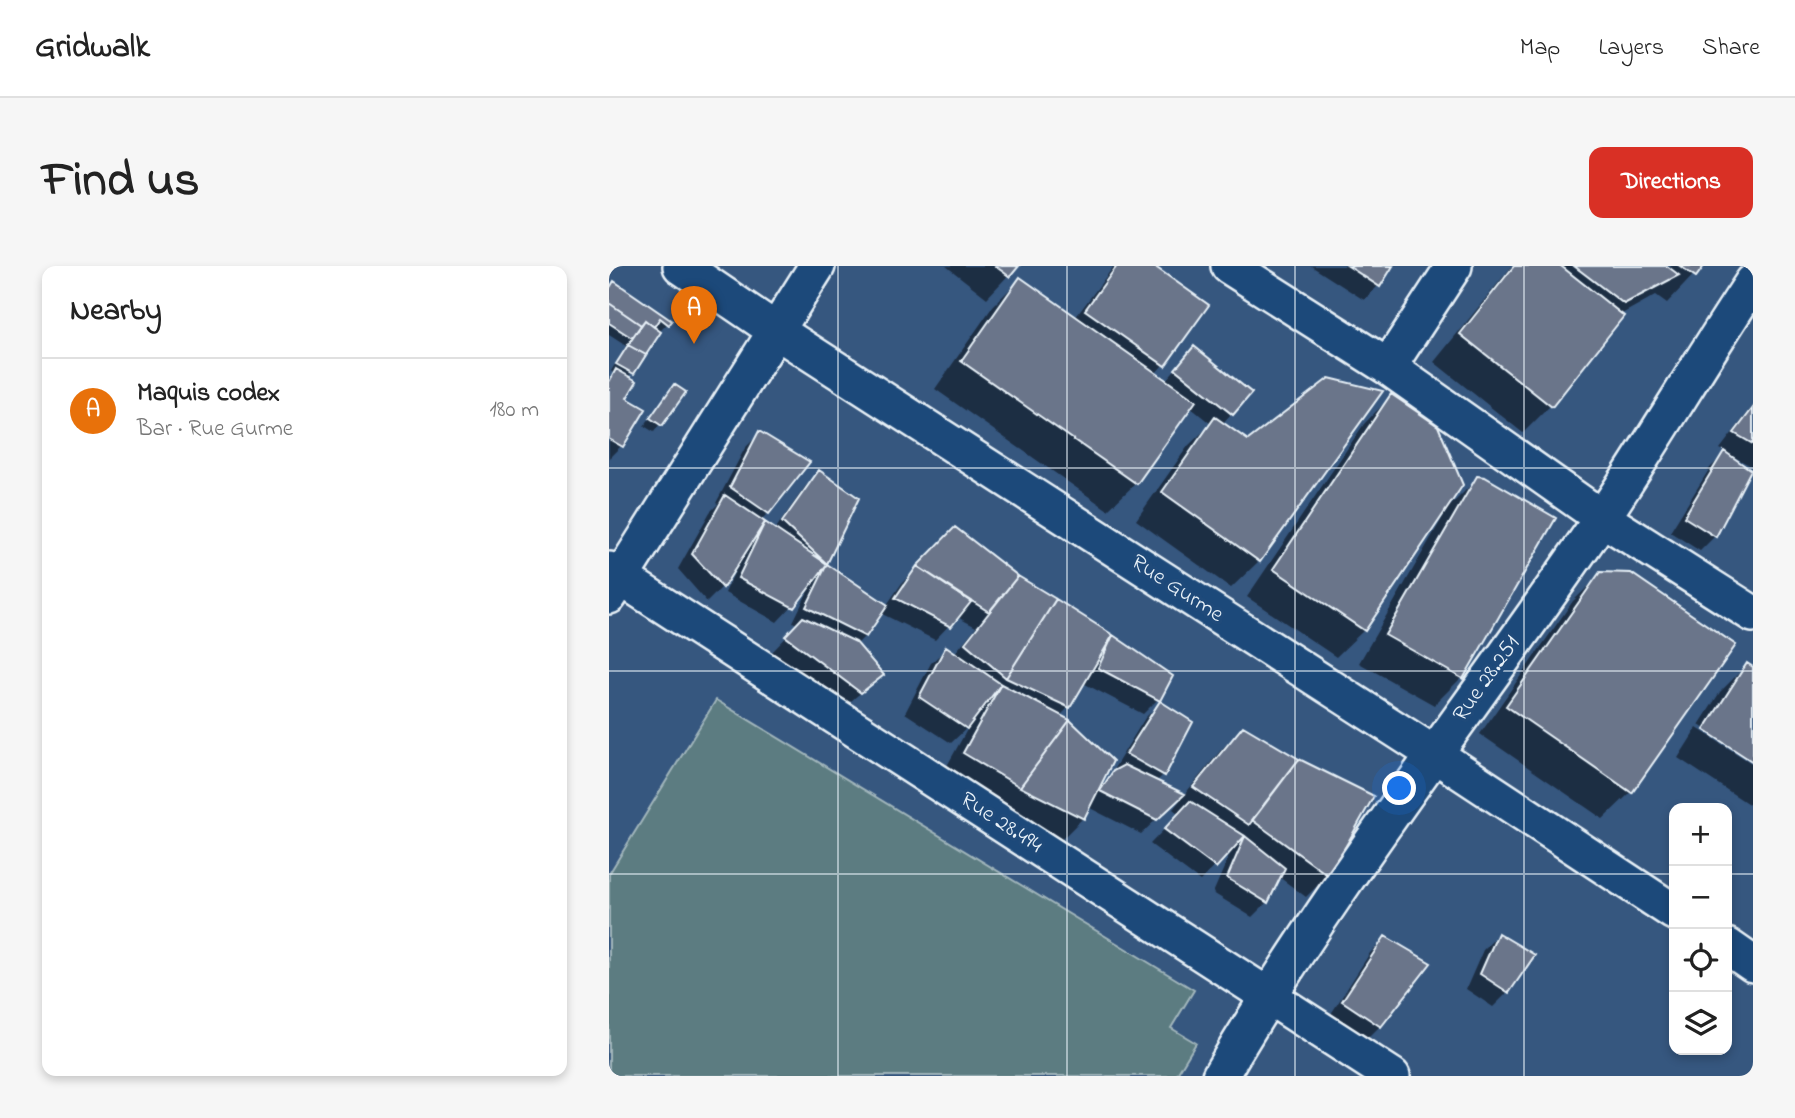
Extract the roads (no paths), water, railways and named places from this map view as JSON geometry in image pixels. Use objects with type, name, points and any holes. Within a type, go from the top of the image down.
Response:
[{"type":"street","name":"Rue Gurme","points":[[681,266],[775,330],[1434,754],[1669,909]]},
{"type":"street","points":[[613,581],[817,266]]},
{"type":"street","points":[[1229,266],[1388,367],[1602,518],[1753,614]]},
{"type":"street","points":[[1388,367],[1454,266]]},
{"type":"street","name":"Rue 28.251","points":[[1220,1076],[1268,995],[1434,754],[1602,518],[1750,292]]},
{"type":"street","name":"Rue 28.494","points":[[613,581],[1392,1076]]},
{"type":"street","points":[[1732,949],[1753,964]]},
{"type":"place","name":"Maquis codex","points":[[694,344]]}]
